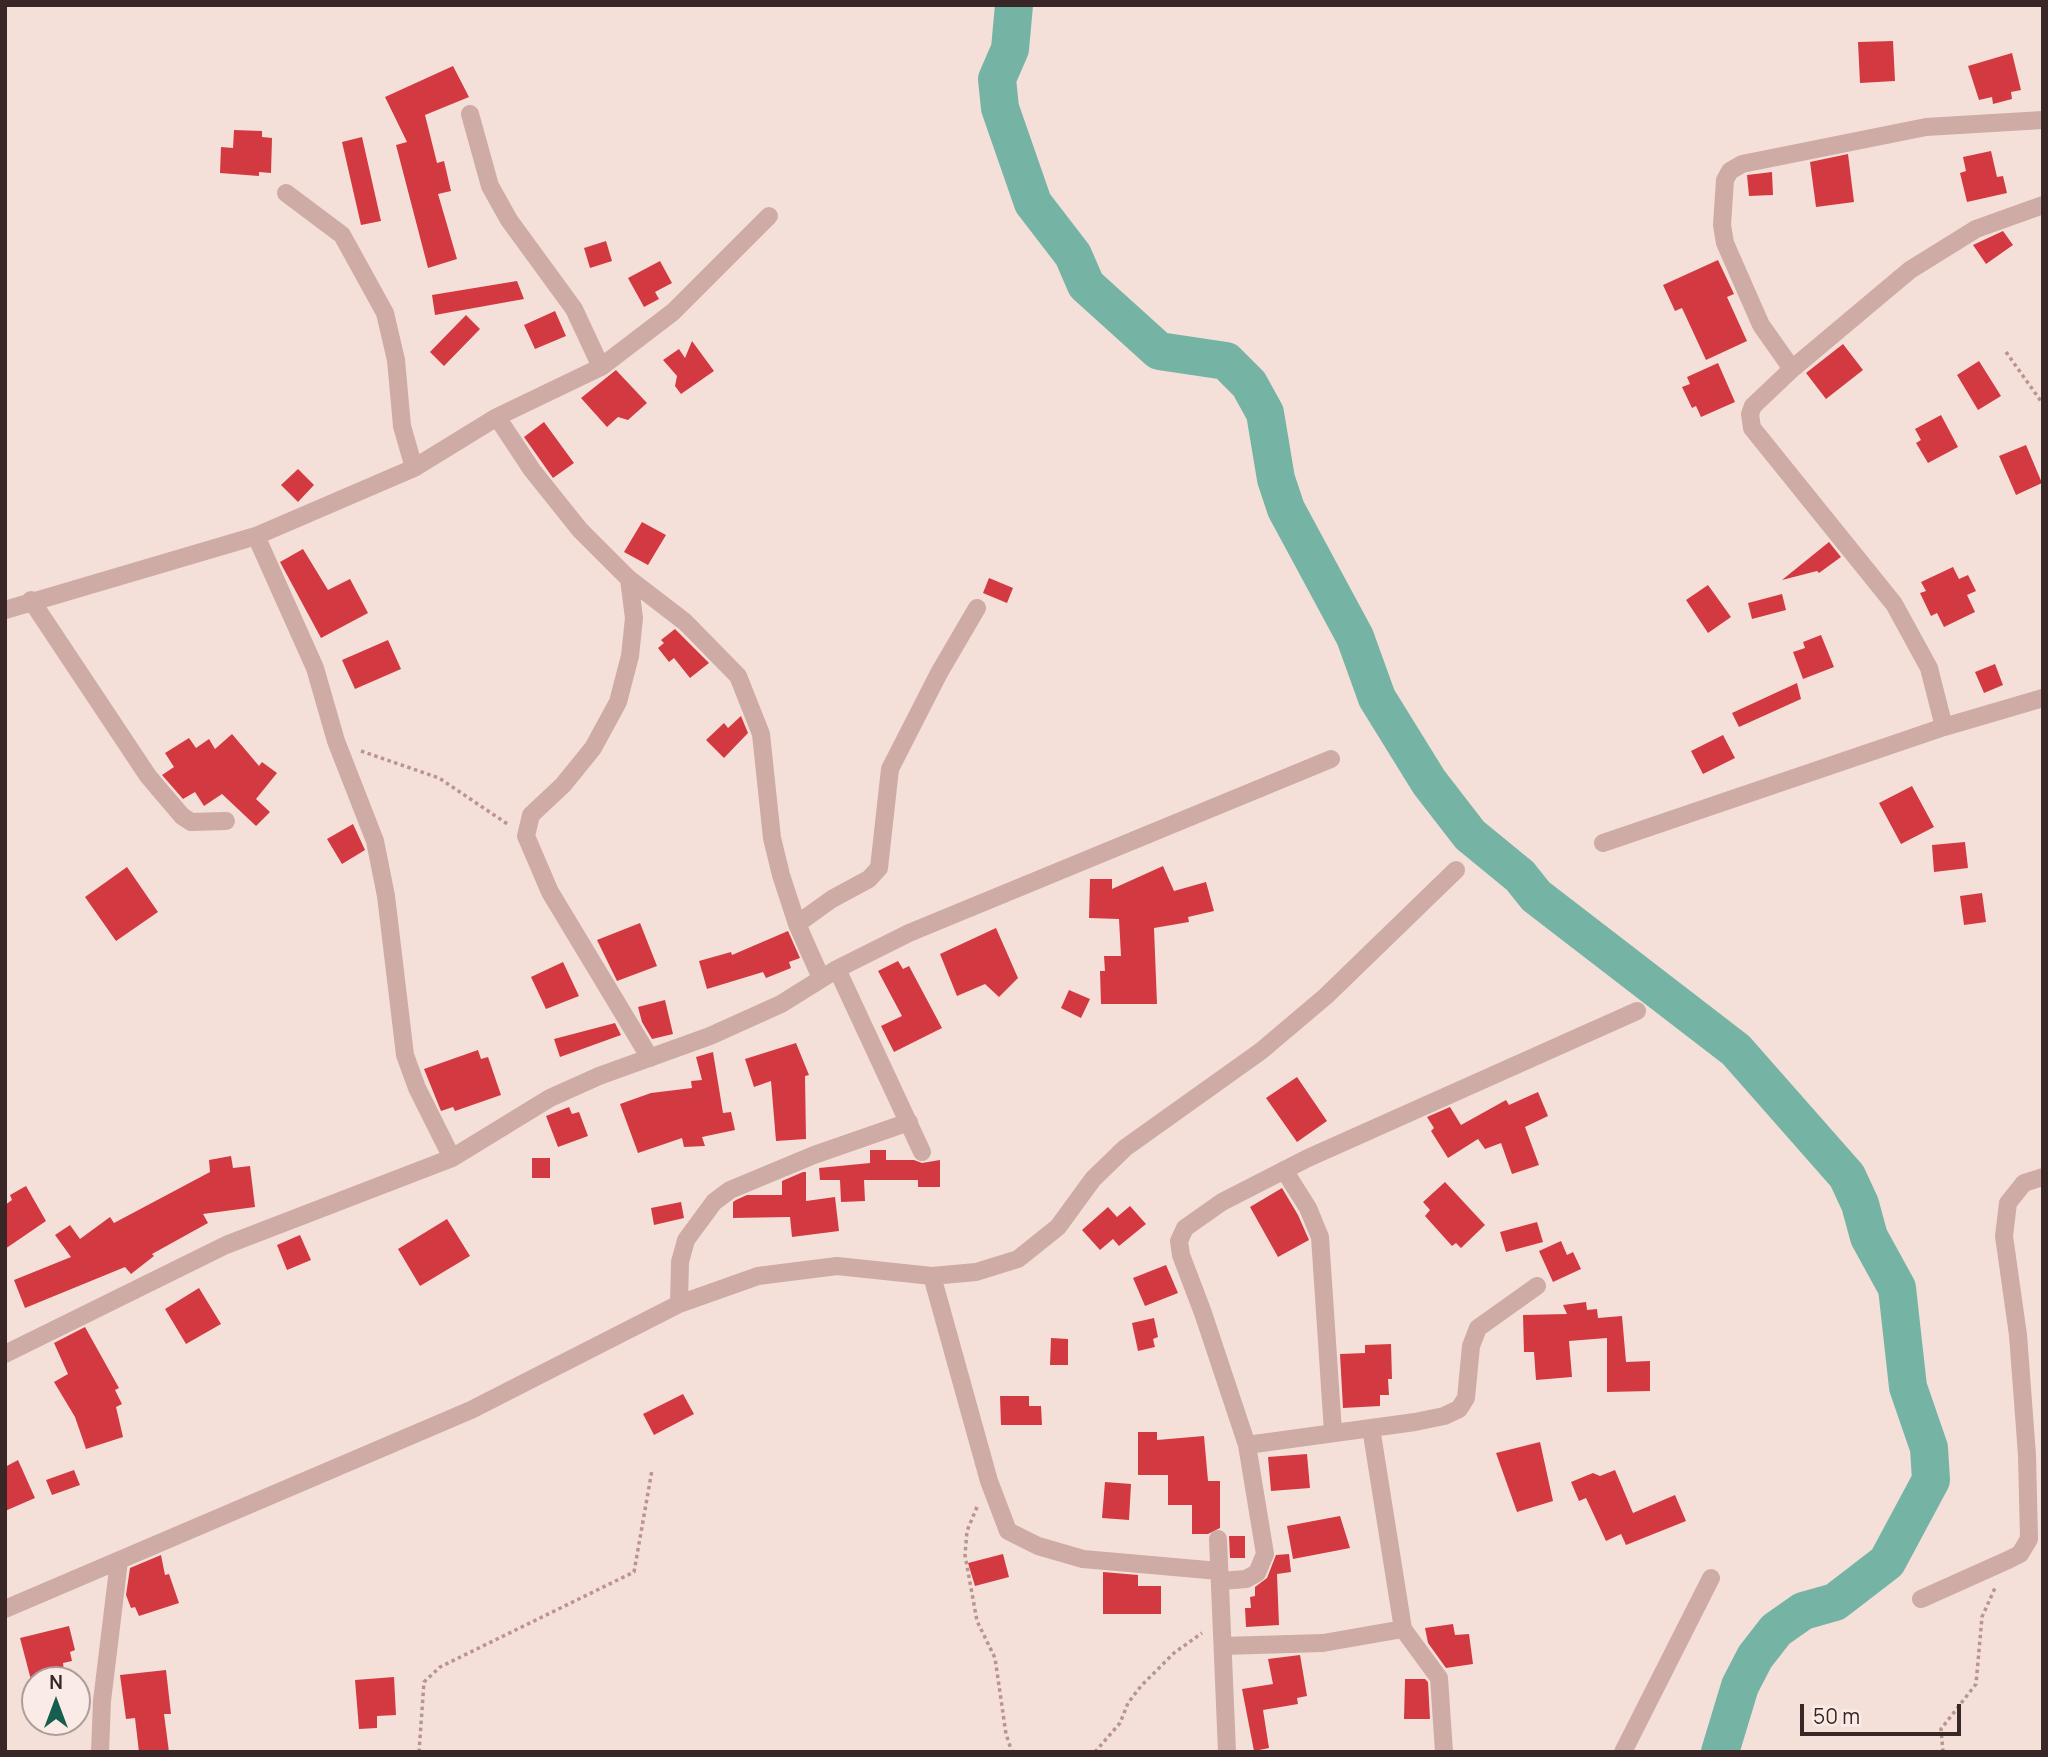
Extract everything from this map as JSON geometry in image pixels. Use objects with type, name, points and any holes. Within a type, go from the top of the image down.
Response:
[{"type":"street","points":[[470,114],[490,186],[509,220],[573,309],[601,367]]},
{"type":"street","points":[[1792,369],[1761,325],[1725,243],[1725,180],[1730,171],[1742,164],[1926,127],[2043,120]]},
{"type":"street","points":[[286,192],[342,235],[385,313],[396,360],[402,426],[414,468]]},
{"type":"street","points":[[1944,727],[1929,668],[1894,604],[1752,428],[1750,420],[1753,407],[1792,369],[1910,270],[1976,229],[2043,205]]},
{"type":"street","points":[[5,610],[31,600],[256,536],[414,468],[498,417],[601,367],[673,312],[769,216]]},
{"type":"street","points":[[498,417],[532,470],[580,530],[629,579],[685,622],[738,676],[761,734],[772,838],[797,925],[821,978]]},
{"type":"street","points":[[256,536],[315,668],[336,741],[375,841],[386,895],[405,1055],[452,1158]]},
{"type":"street","points":[[629,579],[634,618],[630,656],[618,702],[593,748],[563,785],[531,815],[526,836],[550,892],[650,1058]]},
{"type":"street","points":[[31,600],[148,776],[182,816],[191,822],[226,821]]},
{"type":"street","points":[[797,925],[832,899],[869,880],[879,868],[890,769],[939,673],[977,608]]},
{"type":"street","points":[[1603,843],[1944,727],[2043,698]]},
{"type":"street","points":[[5,1354],[226,1245],[452,1158],[550,1098],[598,1076],[710,1036],[781,1004],[837,969],[909,933],[1331,760]]},
{"type":"street","points":[[5,1609],[471,1410],[679,1304],[758,1276],[837,1266],[932,1276],[976,1272],[1001,1266],[1041,1243],[1058,1227],[1093,1179],[1125,1149],[1237,1071],[1298,1020],[1456,870]]},
{"type":"street","points":[[837,969],[922,1152]]},
{"type":"street","points":[[932,1276],[989,1481],[1001,1521],[1008,1531],[1038,1546],[1083,1559],[1220,1576],[1253,1576],[1265,1559],[1257,1493],[1247,1445],[1181,1255],[1179,1241],[1185,1228],[1222,1202],[1284,1170],[1637,1011]]},
{"type":"street","points":[[679,1304],[680,1262],[686,1240],[713,1202],[730,1190],[814,1155],[909,1122]]},
{"type":"street","points":[[1284,1170],[1308,1208],[1320,1237],[1333,1433]]},
{"type":"street","points":[[1921,1599],[2020,1554],[2029,1539],[2027,1455],[2018,1335],[2004,1236],[2008,1203],[2024,1183],[2043,1177]]},
{"type":"street","points":[[1247,1445],[1444,1416],[1459,1409],[1466,1398],[1471,1346],[1478,1328],[1537,1286]]},
{"type":"street","points":[[1371,1428],[1404,1629],[1439,1678],[1444,1752]]},
{"type":"street","points":[[1218,1539],[1227,1752]]},
{"type":"street","points":[[100,1752],[102,1701],[119,1561]]},
{"type":"street","points":[[1623,1752],[1711,1577]]},
{"type":"street","points":[[1223,1646],[1323,1643],[1404,1629]]},
{"type":"path","points":[[2006,352],[2043,404]]},
{"type":"path","points":[[336,741],[439,778],[526,836]]},
{"type":"path","points":[[419,1752],[424,1682],[440,1667],[634,1573],[652,1470]]},
{"type":"path","points":[[989,1481],[967,1531],[965,1555],[977,1621],[995,1658],[1012,1752]]},
{"type":"path","points":[[1943,1752],[1941,1729],[1976,1684],[1982,1617],[2008,1560]]},
{"type":"path","points":[[1095,1752],[1120,1723],[1141,1686],[1174,1653],[1223,1618]]},
{"type":"building","points":[[1893,41],[1895,81],[1860,83],[1858,42]]},
{"type":"building","points":[[2012,53],[2021,90],[2011,92],[2012,99],[1993,104],[1992,97],[1979,100],[1968,66]]},
{"type":"building","points":[[453,66],[469,97],[425,115],[437,163],[444,161],[451,191],[438,194],[457,259],[428,268],[396,145],[407,142],[385,97]]},
{"type":"building","points":[[234,130],[262,131],[262,137],[272,138],[271,173],[259,172],[259,176],[220,173],[221,147],[233,148]]},
{"type":"building","points":[[362,137],[381,221],[361,225],[342,142]]},
{"type":"building","points":[[1991,151],[1997,177],[2003,176],[2007,193],[1967,202],[1960,173],[1966,171],[1963,157]]},
{"type":"building","points":[[1848,154],[1854,202],[1816,207],[1810,162]]},
{"type":"building","points":[[1772,172],[1773,195],[1749,196],[1747,175]]},
{"type":"building","points":[[2003,231],[2013,245],[1986,264],[1973,245]]},
{"type":"building","points":[[606,241],[612,261],[590,268],[584,248]]},
{"type":"building","points":[[1718,260],[1734,294],[1727,297],[1747,341],[1706,360],[1682,308],[1675,311],[1663,285]]},
{"type":"building","points":[[660,261],[672,283],[655,292],[659,299],[644,307],[628,278]]},
{"type":"building","points":[[517,281],[524,299],[435,315],[432,295]]},
{"type":"building","points":[[555,311],[566,336],[535,349],[524,325]]},
{"type":"building","points":[[466,315],[480,329],[444,366],[430,352]]},
{"type":"building","points":[[692,341],[714,371],[681,394],[675,386],[677,376],[663,360],[679,349],[685,358]]},
{"type":"building","points":[[1843,344],[1863,370],[1826,399],[1806,373]]},
{"type":"building","points":[[1979,361],[2001,396],[1978,410],[1957,375]]},
{"type":"building","points":[[1718,363],[1735,402],[1701,417],[1696,406],[1692,408],[1682,387],[1690,384],[1687,377]]},
{"type":"building","points":[[616,370],[647,403],[628,420],[618,417],[607,427],[581,398]]},
{"type":"building","points":[[1941,415],[1958,447],[1928,463],[1916,443],[1921,440],[1915,429]]},
{"type":"building","points":[[544,422],[574,463],[553,478],[524,437]]},
{"type":"building","points":[[2026,445],[2042,483],[2016,495],[1999,456]]},
{"type":"building","points":[[298,469],[314,485],[298,502],[281,485]]},
{"type":"building","points":[[642,522],[666,535],[648,565],[624,552]]},
{"type":"building","points":[[1829,542],[1841,557],[1819,573],[1817,571],[1782,580]]},
{"type":"building","points":[[303,549],[328,590],[350,579],[368,613],[321,638],[280,562]]},
{"type":"building","points":[[1953,567],[1959,579],[1968,575],[1976,591],[1967,595],[1975,612],[1944,627],[1937,613],[1931,616],[1920,593],[1926,591],[1921,582]]},
{"type":"building","points":[[989,578],[1013,588],[1007,603],[983,593]]},
{"type":"building","points":[[1708,585],[1731,617],[1708,633],[1686,600]]},
{"type":"building","points":[[1782,594],[1786,610],[1752,619],[1748,603]]},
{"type":"building","points":[[675,629],[709,663],[690,678],[674,658],[669,662],[658,648],[664,643],[661,640]]},
{"type":"building","points":[[1821,635],[1834,667],[1803,679],[1793,652],[1805,648],[1803,642]]},
{"type":"building","points":[[388,640],[401,669],[355,689],[342,660]]},
{"type":"building","points":[[1995,664],[2003,685],[1984,693],[1975,672]]},
{"type":"building","points":[[1797,683],[1801,699],[1739,727],[1732,713]]},
{"type":"building","points":[[741,716],[748,733],[724,758],[706,740],[724,723],[728,728]]},
{"type":"building","points":[[232,734],[259,766],[262,762],[277,773],[256,799],[270,812],[256,826],[222,794],[204,806],[195,792],[183,799],[162,775],[174,767],[165,753],[189,738],[196,748],[209,739],[215,749]]},
{"type":"building","points":[[1723,735],[1735,758],[1703,774],[1691,751]]},
{"type":"building","points":[[1912,786],[1934,827],[1901,844],[1879,803]]},
{"type":"building","points":[[353,824],[365,850],[342,864],[327,839]]},
{"type":"building","points":[[1965,842],[1968,868],[1934,872],[1932,845]]},
{"type":"building","points":[[1163,866],[1174,891],[1206,882],[1214,911],[1188,917],[1189,922],[1154,928],[1157,1004],[1101,1004],[1100,971],[1105,971],[1104,956],[1121,956],[1119,919],[1089,918],[1090,879],[1112,879],[1112,889]]},
{"type":"building","points":[[127,867],[158,912],[116,941],[85,897]]},
{"type":"building","points":[[1982,893],[1986,922],[1964,925],[1960,896]]},
{"type":"building","points":[[640,923],[657,966],[617,981],[597,940]]},
{"type":"building","points":[[996,928],[1018,978],[999,997],[985,984],[957,996],[940,954]]},
{"type":"building","points":[[788,931],[800,958],[789,962],[791,968],[766,978],[763,972],[707,989],[699,961],[731,952],[732,955]]},
{"type":"building","points":[[898,961],[903,969],[909,966],[942,1028],[894,1052],[881,1026],[902,1016],[878,971]]},
{"type":"building","points":[[563,962],[579,996],[546,1009],[531,977]]},
{"type":"building","points":[[1069,990],[1090,999],[1081,1018],[1061,1008]]},
{"type":"building","points":[[665,1000],[673,1034],[652,1039],[642,1022],[638,1007]]},
{"type":"building","points":[[615,1023],[621,1035],[560,1057],[554,1039]]},
{"type":"building","points":[[796,1043],[809,1075],[805,1076],[806,1139],[776,1141],[771,1081],[754,1087],[745,1059]]},
{"type":"building","points":[[478,1050],[481,1059],[488,1057],[501,1095],[455,1111],[453,1107],[441,1111],[424,1069]]},
{"type":"building","points":[[713,1052],[723,1113],[731,1112],[735,1130],[702,1137],[705,1146],[684,1147],[682,1138],[638,1153],[620,1104],[651,1093],[692,1088],[691,1081],[702,1080],[696,1057]]},
{"type":"building","points":[[1297,1077],[1327,1121],[1297,1142],[1266,1098]]},
{"type":"building","points":[[1538,1092],[1548,1116],[1525,1127],[1539,1165],[1512,1174],[1501,1143],[1485,1149],[1478,1139],[1448,1158],[1431,1131],[1434,1128],[1427,1117],[1450,1107],[1461,1125],[1506,1100],[1509,1105]]},
{"type":"building","points":[[569,1107],[572,1114],[579,1112],[588,1136],[558,1147],[546,1116]]},
{"type":"building","points":[[870,1150],[886,1150],[886,1160],[914,1160],[922,1163],[940,1160],[940,1187],[918,1187],[918,1180],[864,1180],[865,1201],[841,1202],[840,1180],[820,1180],[819,1168],[870,1163]]},
{"type":"building","points":[[231,1156],[233,1168],[250,1166],[255,1207],[203,1214],[208,1223],[152,1254],[154,1256],[131,1274],[125,1267],[25,1308],[14,1280],[71,1257],[55,1235],[70,1225],[80,1239],[110,1217],[114,1223],[210,1172],[209,1160]]},
{"type":"building","points":[[532,1158],[550,1158],[550,1178],[532,1178]]},
{"type":"building","points":[[806,1172],[806,1201],[835,1197],[839,1231],[792,1237],[790,1217],[733,1218],[733,1202],[736,1200],[747,1195],[782,1195],[782,1181]]},
{"type":"building","points":[[1445,1182],[1485,1225],[1461,1248],[1456,1243],[1452,1246],[1425,1216],[1430,1210],[1423,1202]]},
{"type":"building","points":[[26,1186],[46,1221],[5,1249],[5,1205],[12,1200],[10,1195]]},
{"type":"building","points":[[1282,1188],[1309,1240],[1278,1257],[1250,1207]]},
{"type":"building","points":[[681,1202],[684,1218],[654,1225],[651,1208]]},
{"type":"building","points":[[1130,1206],[1146,1224],[1119,1246],[1113,1239],[1100,1250],[1082,1230],[1108,1207],[1117,1217]]},
{"type":"building","points":[[447,1219],[470,1256],[420,1286],[398,1249]]},
{"type":"building","points":[[1537,1222],[1543,1242],[1506,1252],[1500,1232]]},
{"type":"building","points":[[300,1235],[311,1260],[287,1270],[277,1245]]},
{"type":"building","points":[[1561,1241],[1567,1255],[1573,1252],[1581,1269],[1553,1282],[1539,1251]]},
{"type":"building","points":[[1166,1265],[1178,1293],[1145,1306],[1133,1278]]},
{"type":"building","points":[[199,1288],[221,1324],[186,1344],[165,1309]]},
{"type":"building","points":[[1586,1302],[1587,1310],[1597,1309],[1598,1318],[1622,1316],[1626,1362],[1650,1361],[1650,1391],[1607,1392],[1607,1338],[1569,1341],[1572,1377],[1536,1380],[1534,1352],[1524,1352],[1523,1315],[1567,1314],[1563,1305]]},
{"type":"building","points":[[1154,1318],[1158,1337],[1153,1339],[1155,1347],[1138,1351],[1132,1323]]},
{"type":"building","points":[[85,1327],[119,1388],[115,1390],[122,1404],[116,1407],[123,1437],[86,1449],[75,1417],[54,1382],[68,1374],[54,1343]]},
{"type":"building","points":[[1051,1338],[1068,1339],[1068,1365],[1050,1365]]},
{"type":"building","points":[[1391,1344],[1392,1379],[1388,1379],[1389,1395],[1380,1395],[1380,1406],[1343,1408],[1340,1354],[1365,1353],[1365,1345]]},
{"type":"building","points":[[683,1394],[694,1414],[654,1435],[643,1414]]},
{"type":"building","points":[[1000,1396],[1029,1396],[1029,1406],[1041,1406],[1042,1425],[1001,1425]]},
{"type":"building","points":[[1138,1432],[1157,1432],[1157,1440],[1204,1436],[1208,1481],[1220,1481],[1220,1528],[1208,1534],[1192,1534],[1192,1505],[1168,1505],[1168,1475],[1138,1475]]},
{"type":"building","points":[[1540,1442],[1553,1501],[1517,1512],[1496,1453]]},
{"type":"building","points":[[1307,1454],[1310,1488],[1271,1491],[1268,1457]]},
{"type":"building","points":[[18,1460],[35,1498],[5,1511],[5,1467]]},
{"type":"building","points":[[74,1470],[80,1485],[52,1495],[46,1480]]},
{"type":"building","points":[[1615,1470],[1633,1513],[1675,1495],[1686,1521],[1626,1545],[1621,1534],[1606,1541],[1586,1498],[1579,1501],[1571,1482],[1593,1473],[1600,1476]]},
{"type":"building","points":[[1105,1482],[1131,1484],[1129,1520],[1102,1518]]},
{"type":"building","points":[[1340,1516],[1350,1548],[1293,1559],[1287,1526]]},
{"type":"building","points":[[1229,1536],[1245,1536],[1245,1558],[1230,1558]]},
{"type":"building","points":[[1003,1554],[1009,1577],[975,1586],[968,1563]]},
{"type":"building","points":[[1289,1554],[1291,1572],[1277,1574],[1279,1625],[1246,1627],[1245,1608],[1251,1608],[1250,1597],[1255,1596],[1255,1587],[1267,1578],[1276,1555]]},
{"type":"building","points":[[161,1555],[165,1575],[169,1574],[179,1603],[139,1616],[135,1607],[131,1608],[126,1595],[130,1568]]},
{"type":"building","points":[[1103,1572],[1138,1575],[1138,1586],[1161,1586],[1161,1614],[1103,1614]]},
{"type":"building","points":[[1453,1624],[1455,1635],[1469,1634],[1473,1664],[1446,1668],[1428,1643],[1425,1628]]},
{"type":"building","points":[[69,1626],[75,1650],[70,1652],[72,1661],[63,1663],[63,1666],[27,1666],[20,1638]]},
{"type":"building","points":[[1300,1655],[1307,1696],[1297,1698],[1298,1704],[1263,1710],[1269,1748],[1254,1751],[1242,1689],[1273,1684],[1268,1659]]},
{"type":"building","points":[[166,1670],[171,1714],[164,1714],[169,1752],[139,1752],[135,1718],[126,1719],[120,1675]]},
{"type":"building","points":[[394,1677],[396,1715],[377,1716],[377,1728],[359,1729],[355,1680]]},
{"type":"building","points":[[1405,1679],[1425,1679],[1428,1682],[1430,1719],[1404,1719]]},
{"type":"waterway","points":[[1014,5],[1010,49],[997,79],[1000,108],[1033,203],[1073,255],[1086,285],[1159,351],[1226,361],[1249,384],[1265,413],[1276,479],[1286,509],[1355,637],[1377,698],[1429,782],[1470,835],[1520,876],[1536,896],[1736,1050],[1847,1176],[1860,1204],[1869,1237],[1897,1288],[1908,1387],[1929,1448],[1931,1480],[1887,1562],[1835,1602],[1803,1611],[1776,1630],[1755,1657],[1740,1686],[1720,1752]]}]
